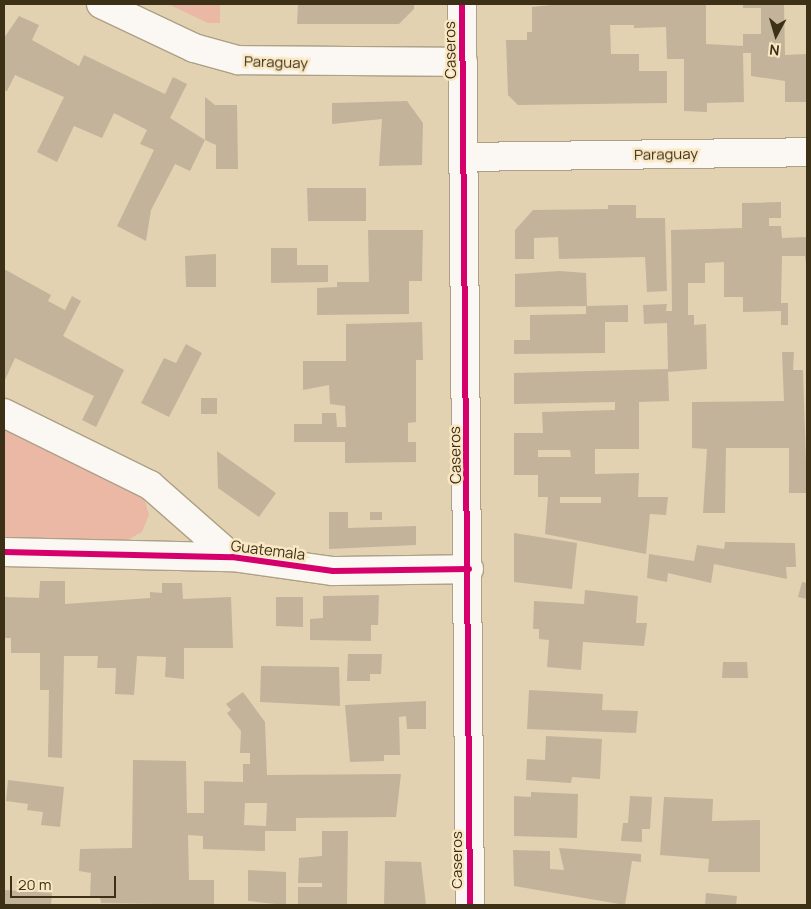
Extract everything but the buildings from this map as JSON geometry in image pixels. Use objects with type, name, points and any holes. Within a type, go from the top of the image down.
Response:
[{"type":"street","name":"Paraguay","points":[[101,4],[194,48],[238,60],[463,62]]},
{"type":"street","name":"Caseros","points":[[462,4],[469,569],[470,905]]},
{"type":"street","name":"Paraguay","points":[[464,157],[807,152]]},
{"type":"street","name":"Guatemala","points":[[4,413],[150,485],[232,557]]},
{"type":"street","name":"Guatemala","points":[[4,552],[232,557],[332,571],[469,569]]},
{"type":"shaded area","points":[[168,4],[220,4],[220,23],[208,23]]},
{"type":"shaded area","points":[[4,427],[144,498],[149,515],[142,532],[127,540],[4,538]]},
{"type":"cycle path","points":[[462,4],[470,905]]},
{"type":"cycle path","points":[[4,552],[232,557],[333,571],[469,569]]}]
